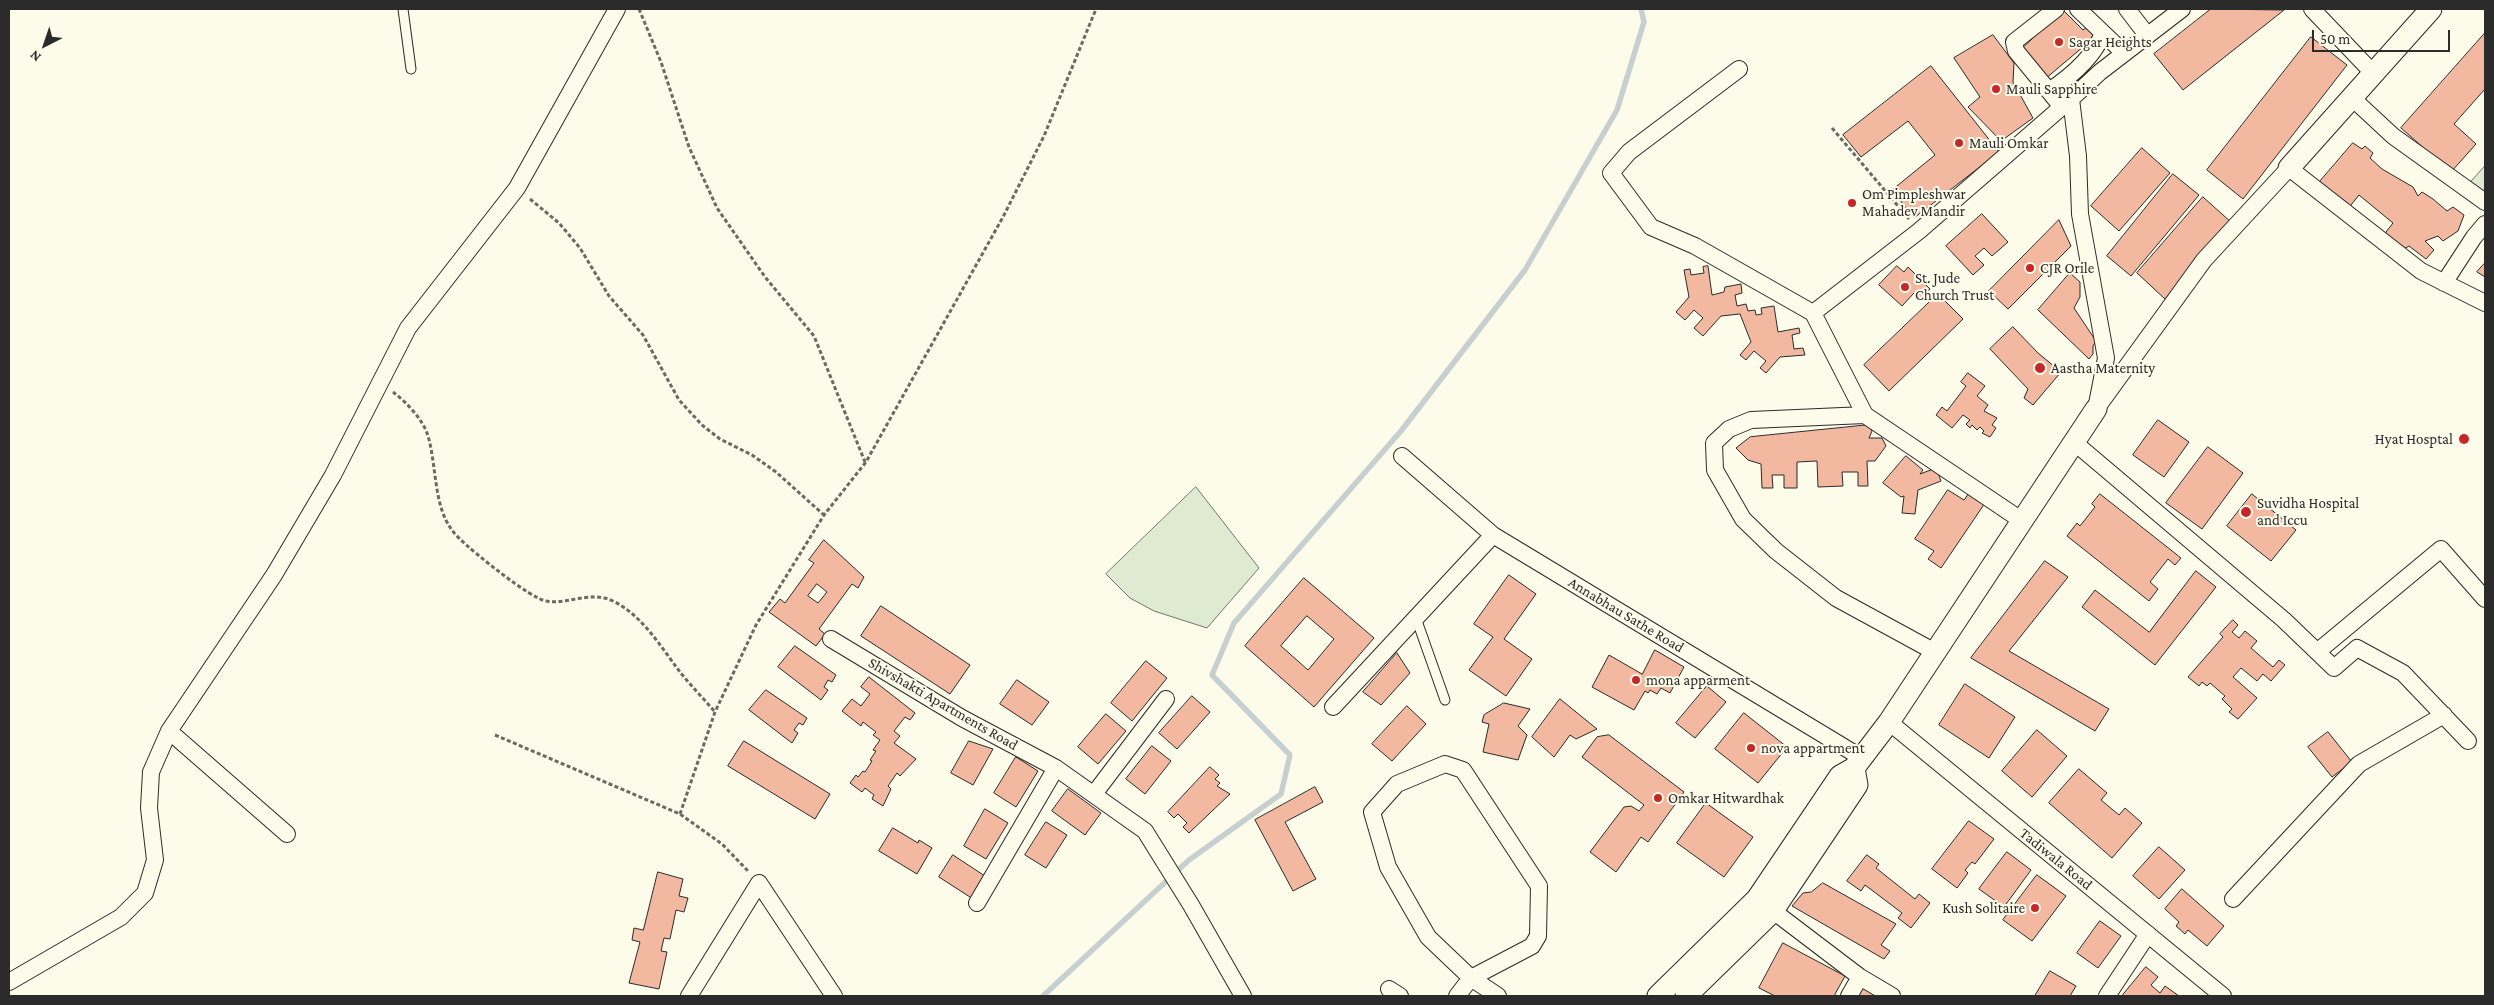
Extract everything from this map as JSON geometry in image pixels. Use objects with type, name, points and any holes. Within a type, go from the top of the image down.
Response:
[{"type":"street","points":[[9,982],[121,917],[144,894],[155,860],[149,808],[151,772],[169,731],[274,575],[333,475],[408,328],[516,188],[617,9]]},
{"type":"street","points":[[2056,9],[2014,42],[2016,51],[2049,91],[2066,103],[2078,156],[2080,214],[2106,358],[2096,409]]},
{"type":"street","points":[[2078,9],[2124,52]]},
{"type":"street","points":[[2127,9],[2147,35]]},
{"type":"street","points":[[1813,313],[1919,231],[2124,52],[2182,9]]},
{"type":"street","points":[[2312,9],[2373,73]]},
{"type":"street","points":[[1686,996],[1708,975],[1765,905],[1799,856],[1857,786],[1858,763],[1889,722],[2096,409],[2204,260],[2431,9]]},
{"type":"street","points":[[2049,91],[2060,84],[2091,55],[2104,32]]},
{"type":"street","points":[[1739,69],[1629,152],[1611,173],[1651,227],[1695,246],[1813,313],[1865,415],[2021,520]]},
{"type":"street","points":[[2351,97],[2393,136],[2485,202]]},
{"type":"street","points":[[2289,168],[2421,271],[2485,303]]},
{"type":"street","points":[[2444,283],[2474,236],[2485,224]]},
{"type":"street","points":[[1865,415],[1751,420],[1729,429],[1714,443],[1714,470],[1743,520],[1776,551],[1836,598],[1935,652]]},
{"type":"street","points":[[2075,443],[2284,620],[2334,668],[2357,648],[2403,673],[2468,741]]},
{"type":"street","name":"Annabhau Sathe Road","points":[[1402,456],[1493,535],[1858,763]]},
{"type":"street","points":[[1334,709],[1493,535]]},
{"type":"street","points":[[2318,652],[2441,549],[2485,599]]},
{"type":"street","name":"Shivshakti Apartments Road","points":[[831,639],[962,718],[1056,768],[1145,830],[1178,883],[1242,996]]},
{"type":"street","points":[[1094,794],[1166,699]]},
{"type":"street","points":[[2233,899],[2359,764],[2444,715]]},
{"type":"street","name":"Tadiwala Road","points":[[1889,722],[2223,996]]},
{"type":"street","points":[[169,731],[287,834]]},
{"type":"street","points":[[1457,996],[1471,978],[1532,946],[1538,936],[1539,886],[1463,770],[1445,764],[1397,784],[1372,812],[1388,867],[1428,937],[1471,978],[1498,996]]},
{"type":"street","points":[[977,903],[1056,768]]},
{"type":"street","points":[[689,996],[759,883],[834,996]]},
{"type":"street","points":[[1658,996],[1693,960],[1765,905]]},
{"type":"street","points":[[1765,905],[1860,977],[1892,996]]},
{"type":"street","points":[[2108,996],[2148,934]]},
{"type":"street","points":[[1693,960],[1708,975]]},
{"type":"street","points":[[1849,996],[1860,977]]},
{"type":"lane","points":[[403,9],[411,69]]},
{"type":"lane","points":[[1416,618],[1445,700]]},
{"type":"path","points":[[639,9],[661,62],[689,147],[717,208],[770,284],[805,323],[814,336],[866,462]]},
{"type":"path","points":[[680,814],[715,712],[756,625],[824,515],[866,462],[998,226],[1040,144],[1096,9]]},
{"type":"path","points":[[1832,128],[1919,231]]},
{"type":"path","points":[[516,188],[559,223],[580,248],[610,296],[643,335],[679,400],[702,425],[720,439],[752,455],[776,472],[824,515]]},
{"type":"path","points":[[381,382],[400,397],[418,419],[427,434],[440,503],[447,525],[459,539],[524,590],[544,601],[598,596],[614,601],[652,635],[681,673],[715,712]]},
{"type":"path","points":[[495,734],[680,814],[722,844],[759,883]]},
{"type":"green space","points":[[2485,166],[2485,198],[2469,184]]},
{"type":"green space","points":[[1196,487],[1259,568],[1207,628],[1154,611],[1130,598],[1106,574]]},
{"type":"building","points":[[2211,9],[2284,10],[2183,90],[2154,54]]},
{"type":"building","name":"Sagar Heights","points":[[2063,10],[2083,30],[2087,27],[2096,36],[2045,79],[2023,48]]},
{"type":"building","points":[[2485,33],[2485,89],[2454,124],[2476,144],[2451,172],[2401,128]]},
{"type":"building","name":"Mauli Sapphire","points":[[1993,35],[2014,63],[2013,82],[2033,118],[2001,141],[1968,107],[1980,97],[1954,58]]},
{"type":"building","points":[[2311,37],[2347,65],[2243,199],[2207,170]]},
{"type":"building","name":"Mauli Omkar","points":[[1931,66],[1999,152],[1914,218],[1892,190],[1935,155],[1908,121],[1861,157],[1843,135]]},
{"type":"building","points":[[2353,143],[2362,149],[2365,146],[2373,153],[2370,158],[2382,169],[2413,187],[2418,196],[2422,192],[2447,211],[2453,207],[2464,215],[2458,231],[2443,241],[2438,236],[2425,241],[2434,250],[2426,259],[2409,246],[2404,249],[2383,236],[2393,223],[2359,195],[2347,210],[2317,185]]},
{"type":"building","points":[[2142,148],[2170,173],[2119,231],[2091,206]]},
{"type":"building","points":[[2173,174],[2199,195],[2131,276],[2107,256]]},
{"type":"building","points":[[2203,197],[2232,223],[2165,299],[2137,273]]},
{"type":"building","points":[[1982,214],[2008,242],[1992,256],[1984,248],[1975,256],[1984,265],[1973,275],[1946,246]]},
{"type":"building","name":"CJR Orile","points":[[2059,220],[2071,246],[2008,309],[1989,291]]},
{"type":"building","points":[[2485,263],[2485,277],[2477,272]]},
{"type":"building","points":[[1708,266],[1712,295],[1724,292],[1725,287],[1741,284],[1742,293],[1735,295],[1737,306],[1746,304],[1748,311],[1755,310],[1756,315],[1762,314],[1761,308],[1774,306],[1778,332],[1799,328],[1800,333],[1792,335],[1794,349],[1803,348],[1805,355],[1780,357],[1766,373],[1760,368],[1766,361],[1754,351],[1746,360],[1740,355],[1751,342],[1740,314],[1721,316],[1703,336],[1694,328],[1703,318],[1694,310],[1685,320],[1676,312],[1689,297],[1684,270],[1690,269],[1691,275],[1704,273],[1703,267]]},
{"type":"building","name":"St. Jude Church Trust","points":[[1897,266],[1904,272],[1908,267],[1930,289],[1920,300],[1914,293],[1902,306],[1879,285]]},
{"type":"building","points":[[2070,273],[2080,282],[2080,297],[2074,308],[2096,341],[2093,346],[2093,354],[2089,359],[2038,310]]},
{"type":"building","points":[[1938,294],[1963,319],[1889,391],[1864,365]]},
{"type":"building","points":[[2013,327],[2038,353],[2061,372],[2033,405],[2024,398],[2028,389],[1990,349]]},
{"type":"building","points":[[1968,373],[1985,386],[1977,396],[1988,405],[1984,411],[1997,418],[1992,425],[1996,428],[1990,437],[1982,433],[1984,431],[1980,427],[1977,430],[1972,425],[1970,428],[1966,424],[1970,420],[1963,415],[1952,428],[1936,415],[1942,407],[1947,411],[1966,386],[1961,382]]},
{"type":"building","points":[[2158,420],[2189,442],[2164,477],[2133,455]]},
{"type":"building","points":[[1869,425],[1872,431],[1869,438],[1882,438],[1886,446],[1875,461],[1867,461],[1868,486],[1858,486],[1858,472],[1842,472],[1843,486],[1818,487],[1817,461],[1797,462],[1797,488],[1784,488],[1784,475],[1772,475],[1773,488],[1762,488],[1761,464],[1748,460],[1736,448],[1750,437]]},
{"type":"building","points":[[2208,447],[2243,473],[2202,529],[2166,503]]},
{"type":"building","points":[[1906,456],[1923,470],[1920,474],[1936,468],[1941,481],[1918,490],[1915,514],[1902,513],[1904,496],[1901,497],[1883,483]]},
{"type":"building","points":[[1948,490],[1964,500],[1969,493],[1985,503],[1941,568],[1928,559],[1934,551],[1915,539]]},
{"type":"building","points":[[2100,494],[2181,558],[2175,565],[2168,559],[2150,582],[2158,589],[2149,601],[2067,536],[2077,523],[2080,526],[2095,507],[2092,504]]},
{"type":"building","points":[[2252,494],[2296,530],[2271,561],[2227,526]]},
{"type":"building","points":[[824,540],[864,577],[858,588],[852,584],[819,629],[825,634],[816,646],[769,612],[780,599],[785,603],[814,563],[809,560]],"holes":[[[817,584],[827,592],[818,603],[808,596]]]},
{"type":"building","points":[[2045,561],[2068,577],[2009,651],[2109,709],[2095,731],[1971,658]]},
{"type":"building","points":[[2196,571],[2216,587],[2155,665],[2082,607],[2095,590],[2149,632]]},
{"type":"building","points":[[1509,575],[1536,594],[1504,639],[1532,659],[1506,696],[1469,670],[1493,637],[1474,624]]},
{"type":"building","points":[[1304,578],[1374,638],[1314,707],[1245,646]],"holes":[[[1307,616],[1334,639],[1308,670],[1281,646]]]},
{"type":"building","points":[[881,606],[970,665],[950,694],[861,636]]},
{"type":"building","points":[[2233,620],[2238,625],[2232,632],[2239,638],[2245,631],[2257,641],[2251,648],[2273,667],[2279,660],[2285,665],[2271,681],[2263,674],[2257,681],[2241,668],[2233,677],[2257,698],[2238,719],[2229,712],[2232,709],[2222,699],[2225,696],[2210,683],[2207,686],[2202,682],[2199,686],[2188,677],[2223,637],[2220,634]]},
{"type":"building","points":[[795,646],[836,675],[832,682],[828,680],[824,687],[828,690],[821,700],[778,667]]},
{"type":"building","name":"mona apparment","points":[[1655,650],[1684,667],[1670,693],[1661,688],[1657,694],[1650,690],[1648,693],[1645,691],[1634,710],[1592,687],[1609,655],[1642,674]]},
{"type":"building","points":[[1397,653],[1410,673],[1381,705],[1363,692]]},
{"type":"building","points":[[1146,661],[1167,678],[1132,721],[1111,703]]},
{"type":"building","points":[[869,677],[915,713],[910,720],[905,717],[894,731],[900,736],[894,743],[916,759],[900,776],[897,773],[888,786],[891,789],[883,806],[872,799],[874,795],[865,788],[862,792],[850,783],[856,775],[858,777],[863,771],[865,772],[876,751],[873,750],[880,740],[873,735],[876,732],[863,722],[861,726],[842,711],[852,699],[861,706],[870,694],[861,687]]},
{"type":"building","points":[[1017,680],[1049,702],[1032,725],[1000,704]]},
{"type":"building","points":[[1965,684],[2015,717],[1989,758],[1939,725]]},
{"type":"building","points":[[1707,686],[1726,702],[1695,738],[1676,723]]},
{"type":"building","points":[[766,690],[807,718],[803,725],[799,723],[794,730],[798,733],[792,743],[749,710]]},
{"type":"building","points":[[1192,696],[1210,712],[1177,749],[1159,733]]},
{"type":"building","points":[[1560,699],[1597,729],[1576,739],[1570,735],[1554,757],[1532,737]]},
{"type":"building","points":[[1504,703],[1530,709],[1518,726],[1527,735],[1518,760],[1483,752],[1489,724],[1482,722],[1484,715]]},
{"type":"building","points":[[1407,706],[1426,724],[1392,761],[1372,744]]},
{"type":"building","name":"nova appartment","points":[[1744,713],[1787,747],[1758,783],[1715,749]]},
{"type":"building","points":[[1106,714],[1126,731],[1098,764],[1078,747]]},
{"type":"building","points":[[2037,730],[2067,756],[2032,797],[2002,771]]},
{"type":"building","points":[[2328,732],[2352,762],[2332,777],[2308,747]]},
{"type":"building","name":"Omkar Hitwardhak","points":[[1609,735],[1684,792],[1648,842],[1641,837],[1616,872],[1590,852],[1624,807],[1631,806],[1639,811],[1644,805],[1582,757],[1597,737]]},
{"type":"building","points":[[744,741],[830,794],[815,819],[728,766]]},
{"type":"building","points":[[969,741],[993,749],[973,785],[951,773]]},
{"type":"building","points":[[1152,746],[1171,761],[1145,794],[1126,779]]},
{"type":"building","points":[[1016,757],[1038,771],[1016,807],[994,793]]},
{"type":"building","points":[[1210,767],[1219,775],[1215,779],[1220,783],[1217,786],[1230,794],[1189,833],[1183,827],[1187,823],[1178,814],[1174,818],[1168,812]]},
{"type":"building","points":[[2079,769],[2107,793],[2101,800],[2119,815],[2125,808],[2142,823],[2112,858],[2049,803]]},
{"type":"building","points":[[1315,787],[1323,802],[1285,822],[1316,879],[1293,891],[1255,820]]},
{"type":"building","points":[[1068,789],[1101,813],[1085,835],[1052,811]]},
{"type":"building","points":[[1706,803],[1753,837],[1724,877],[1677,843]]},
{"type":"building","points":[[985,809],[1008,823],[986,859],[964,846]]},
{"type":"building","points":[[1969,821],[1994,839],[1975,864],[1972,862],[1965,870],[1968,873],[1957,888],[1932,869]]},
{"type":"building","points":[[1046,822],[1067,835],[1046,868],[1025,855]]},
{"type":"building","points":[[893,828],[918,843],[919,840],[932,848],[917,874],[879,851]]},
{"type":"building","points":[[2159,847],[2185,870],[2159,899],[2133,876]]},
{"type":"building","points":[[2007,852],[2031,870],[2004,907],[1979,889]]},
{"type":"building","points":[[953,855],[988,878],[973,899],[939,877]]},
{"type":"building","points":[[1867,855],[1879,864],[1876,868],[1915,899],[1919,894],[1930,903],[1911,928],[1898,918],[1902,913],[1865,885],[1861,891],[1847,881]]},
{"type":"building","points":[[658,872],[683,879],[679,896],[688,898],[684,912],[676,910],[670,939],[664,938],[661,951],[667,952],[659,989],[629,983],[640,942],[632,940],[634,928],[643,930]]},
{"type":"building","name":"Kush Solitaire","points":[[2037,875],[2066,896],[2032,941],[2003,920]]},
{"type":"building","points":[[1823,883],[1896,924],[1881,945],[1890,951],[1884,959],[1792,906],[1803,893],[1811,892]]},
{"type":"building","points":[[2182,889],[2224,926],[2207,946],[2188,930],[2185,934],[2176,926],[2179,922],[2165,909]]},
{"type":"building","points":[[2100,921],[2121,936],[2098,968],[2077,953]]},
{"type":"building","points":[[1783,943],[1845,976],[1834,996],[1775,996],[1759,988]]},
{"type":"building","points":[[2146,967],[2158,977],[2151,985],[2160,993],[2165,986],[2179,996],[2122,996]]},
{"type":"building","points":[[2050,971],[2076,986],[2070,996],[2035,996]]},
{"type":"building","points":[[1861,983],[1883,996],[1853,996]]},
{"type":"waterway","points":[[1043,996],[1189,860],[1281,794],[1290,755],[1212,675],[1234,623],[1401,431],[1525,270],[1617,110],[1644,22],[1641,9]]},
{"type":"place","name":"Sagar Heights","points":[[2059,42]]},
{"type":"place","name":"Mauli Sapphire","points":[[1996,89]]},
{"type":"place","name":"Mauli Omkar","points":[[1959,143]]},
{"type":"place","name":"Om Pimpleshwar Mahadev Mandir","points":[[1852,203]]},
{"type":"place","name":"CJR Orile","points":[[2030,268]]},
{"type":"place","name":"St. Jude Church Trust","points":[[1905,287]]},
{"type":"place","name":"Aastha Maternity","points":[[2040,368]]},
{"type":"place","name":"Hyat Hosptal","points":[[2464,439]]},
{"type":"place","name":"Suvidha Hospital and Iccu","points":[[2246,512]]},
{"type":"place","name":"mona apparment","points":[[1636,680]]},
{"type":"place","name":"nova appartment","points":[[1751,748]]},
{"type":"place","name":"Omkar Hitwardhak","points":[[1658,798]]},
{"type":"place","name":"Kush Solitaire","points":[[2035,908]]}]
